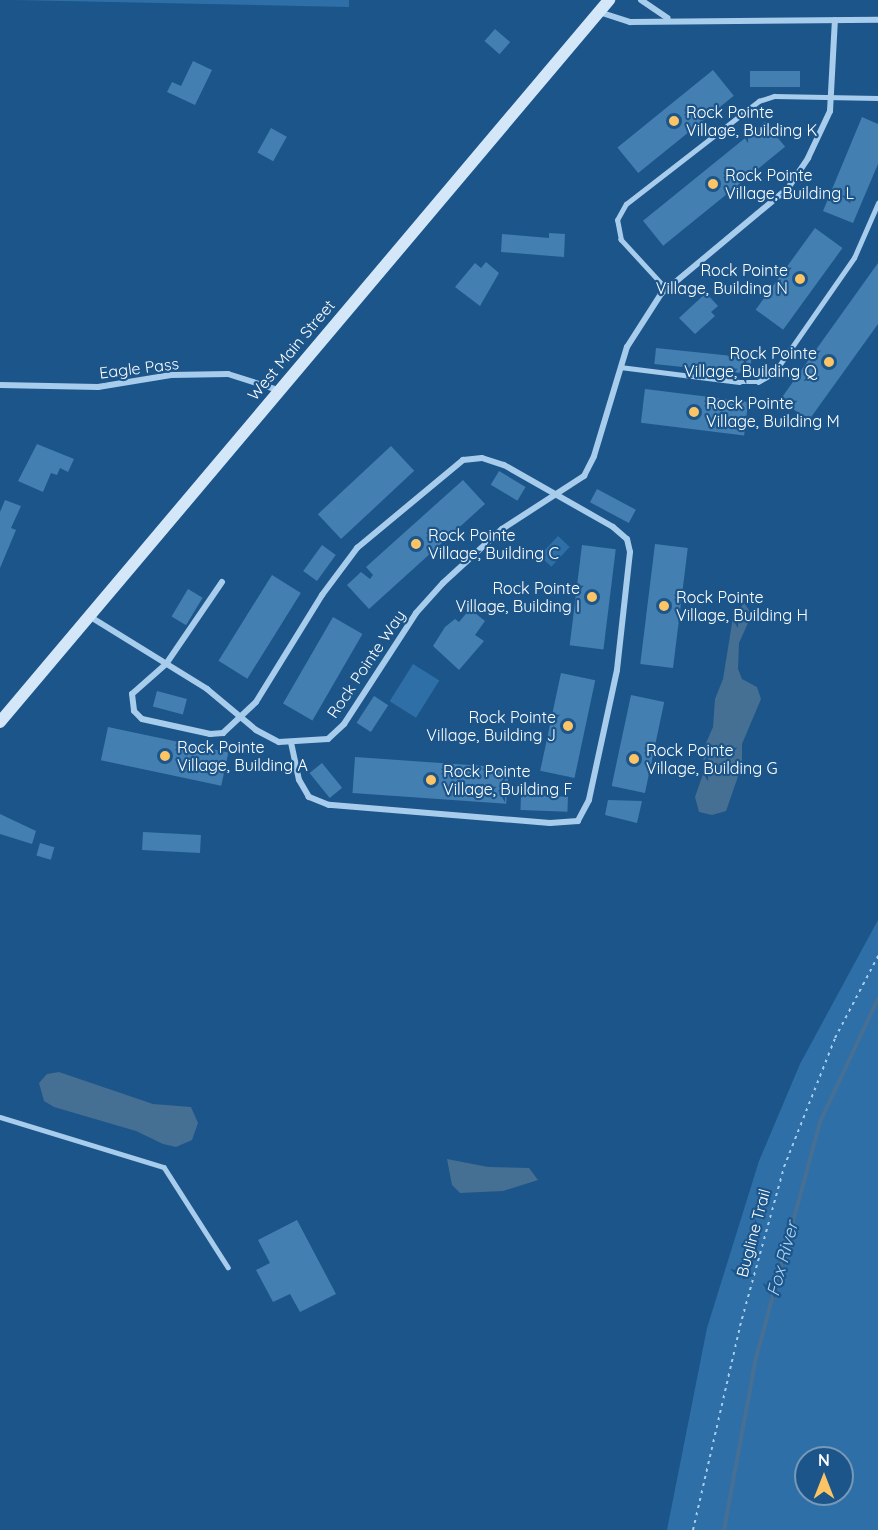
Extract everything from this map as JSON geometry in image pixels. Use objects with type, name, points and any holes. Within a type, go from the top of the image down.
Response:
[{"type":"main road","name":"West Main Street","points":[[0,723],[278,390],[609,0]]},
{"type":"street","points":[[641,0],[656,13],[674,20]]},
{"type":"street","points":[[599,12],[630,22],[878,20]]},
{"type":"street","name":"Rock Pointe Way","points":[[88,616],[207,689],[240,716],[279,742],[328,739],[344,724],[416,613],[443,583],[502,529],[558,496],[589,467],[620,367],[642,321],[666,289],[788,188],[808,158],[830,111],[835,20]]},
{"type":"street","name":"Eagle Pass","points":[[0,385],[98,387],[171,375],[228,374],[278,390]]},
{"type":"street","points":[[222,582],[166,664],[132,694],[134,711],[142,719],[210,734],[223,733],[256,702],[322,595],[357,548],[455,463],[473,458],[493,461],[622,533],[630,552],[617,670],[589,800],[578,821],[550,823],[329,805],[309,797],[299,780],[291,742]]},
{"type":"lane","points":[[666,289],[621,240],[617,220],[626,204],[759,101],[774,96],[878,98]]},
{"type":"lane","points":[[620,367],[739,382],[758,382],[774,373],[854,258],[878,203]]},
{"type":"lane","points":[[0,1117],[164,1167],[228,1267]]},
{"type":"path","name":"Bugline Trail","points":[[693,1530],[740,1326],[784,1167],[835,1038],[878,956]]},
{"type":"shaded area","points":[[14,0],[349,0],[349,7]]},
{"type":"shaded area","points":[[558,536],[570,547],[551,567],[540,556]]},
{"type":"shaded area","points":[[744,603],[752,614],[739,643],[738,669],[742,679],[757,687],[761,699],[742,744],[742,765],[726,811],[712,815],[699,812],[695,797],[704,771],[703,750],[713,727],[715,699],[723,679],[733,617]]},
{"type":"shaded area","points":[[413,664],[439,680],[416,718],[390,701]]},
{"type":"shaded area","points":[[878,920],[878,1530],[667,1530],[707,1328],[759,1161],[800,1064]]},
{"type":"shaded area","points":[[59,1072],[153,1104],[191,1107],[198,1123],[192,1140],[176,1147],[163,1144],[136,1131],[54,1107],[44,1101],[39,1083],[47,1074]]},
{"type":"shaded area","points":[[447,1159],[488,1167],[529,1168],[538,1180],[503,1191],[460,1193],[452,1185]]},
{"type":"building","points":[[495,29],[510,42],[500,54],[485,41]]},
{"type":"building","points":[[193,61],[212,70],[195,105],[167,92],[172,82],[181,86]]},
{"type":"building","name":"Rock Pointe Village, Building K","points":[[713,70],[734,96],[638,173],[617,147]]},
{"type":"building","points":[[750,71],[800,71],[800,87],[750,87]]},
{"type":"building","points":[[862,117],[878,124],[878,164],[853,223],[823,211]]},
{"type":"building","name":"Rock Pointe Village, Building L","points":[[765,122],[785,147],[663,246],[643,221]]},
{"type":"building","points":[[271,128],[287,137],[273,161],[257,152]]},
{"type":"building","name":"Rock Pointe Village, Building N","points":[[815,228],[843,248],[783,330],[756,310]]},
{"type":"building","points":[[549,233],[565,234],[564,257],[501,252],[502,234],[549,238]]},
{"type":"building","points":[[486,262],[499,273],[480,306],[455,287],[475,263],[481,268]]},
{"type":"building","name":"Rock Pointe Village, Building Q","points":[[878,263],[878,324],[809,420],[780,400]]},
{"type":"building","points":[[706,293],[718,306],[711,312],[715,316],[695,334],[679,318]]},
{"type":"building","points":[[656,348],[751,358],[750,374],[654,364]]},
{"type":"building","name":"Rock Pointe Village, Building M","points":[[645,389],[748,402],[744,435],[641,423]]},
{"type":"building","points":[[37,444],[74,459],[68,472],[60,468],[57,475],[51,473],[43,492],[18,481]]},
{"type":"building","points":[[391,446],[414,471],[341,539],[318,514]]},
{"type":"building","points":[[499,471],[526,487],[517,501],[491,485]]},
{"type":"building","name":"Rock Pointe Village, Building C","points":[[463,480],[485,504],[369,609],[347,585],[361,572],[370,579],[373,575],[366,567]]},
{"type":"building","points":[[597,489],[636,510],[629,523],[590,502]]},
{"type":"building","points":[[5,500],[21,506],[11,528],[16,530],[0,568],[0,512]]},
{"type":"building","name":"Rock Pointe Village, Building H","points":[[655,544],[688,548],[673,668],[640,664]]},
{"type":"building","points":[[322,545],[336,555],[317,581],[303,571]]},
{"type":"building","name":"Rock Pointe Village, Building I","points":[[582,545],[616,549],[603,649],[570,645]]},
{"type":"building","points":[[272,575],[301,593],[247,679],[218,661]]},
{"type":"building","points":[[188,589],[203,598],[186,625],[172,616]]},
{"type":"building","points":[[470,609],[485,621],[475,635],[484,641],[459,670],[433,646],[445,627],[455,619],[459,622]]},
{"type":"building","points":[[333,617],[362,634],[312,721],[283,704]]},
{"type":"building","name":"Rock Pointe Village, Building J","points":[[561,673],[595,680],[574,778],[540,771]]},
{"type":"building","points":[[157,691],[187,699],[183,714],[153,706]]},
{"type":"building","name":"Rock Pointe Village, Building G","points":[[631,695],[664,702],[645,793],[612,786]]},
{"type":"building","points":[[374,696],[388,705],[371,732],[357,723]]},
{"type":"building","name":"Rock Pointe Village, Building A","points":[[108,727],[228,753],[221,786],[101,760]]},
{"type":"building","name":"Rock Pointe Village, Building F","points":[[355,757],[509,768],[506,804],[352,793]]},
{"type":"building","points":[[322,763],[342,788],[330,798],[310,773]]},
{"type":"building","points":[[521,795],[568,797],[567,812],[520,810]]},
{"type":"building","points":[[608,800],[642,801],[637,823],[605,815]]},
{"type":"building","points":[[0,814],[36,831],[32,844],[0,834]]},
{"type":"building","points":[[143,832],[201,835],[200,853],[142,850]]},
{"type":"building","points":[[40,843],[54,847],[51,860],[36,855]]},
{"type":"building","points":[[297,1220],[336,1294],[300,1312],[290,1294],[273,1302],[256,1270],[270,1263],[258,1240]]},
{"type":"waterway","name":"Fox River","points":[[724,1530],[756,1358],[820,1122],[878,999]]},
{"type":"place","name":"Rock Pointe Village, Building K","points":[[674,121]]},
{"type":"place","name":"Rock Pointe Village, Building L","points":[[713,184]]},
{"type":"place","name":"Rock Pointe Village, Building N","points":[[800,279]]},
{"type":"place","name":"Rock Pointe Village, Building Q","points":[[829,362]]},
{"type":"place","name":"Rock Pointe Village, Building M","points":[[694,412]]},
{"type":"place","name":"Rock Pointe Village, Building C","points":[[416,544]]},
{"type":"place","name":"Rock Pointe Village, Building I","points":[[592,597]]},
{"type":"place","name":"Rock Pointe Village, Building H","points":[[664,606]]},
{"type":"place","name":"Rock Pointe Village, Building J","points":[[568,726]]},
{"type":"place","name":"Rock Pointe Village, Building A","points":[[165,756]]},
{"type":"place","name":"Rock Pointe Village, Building G","points":[[634,759]]},
{"type":"place","name":"Rock Pointe Village, Building F","points":[[431,780]]}]
